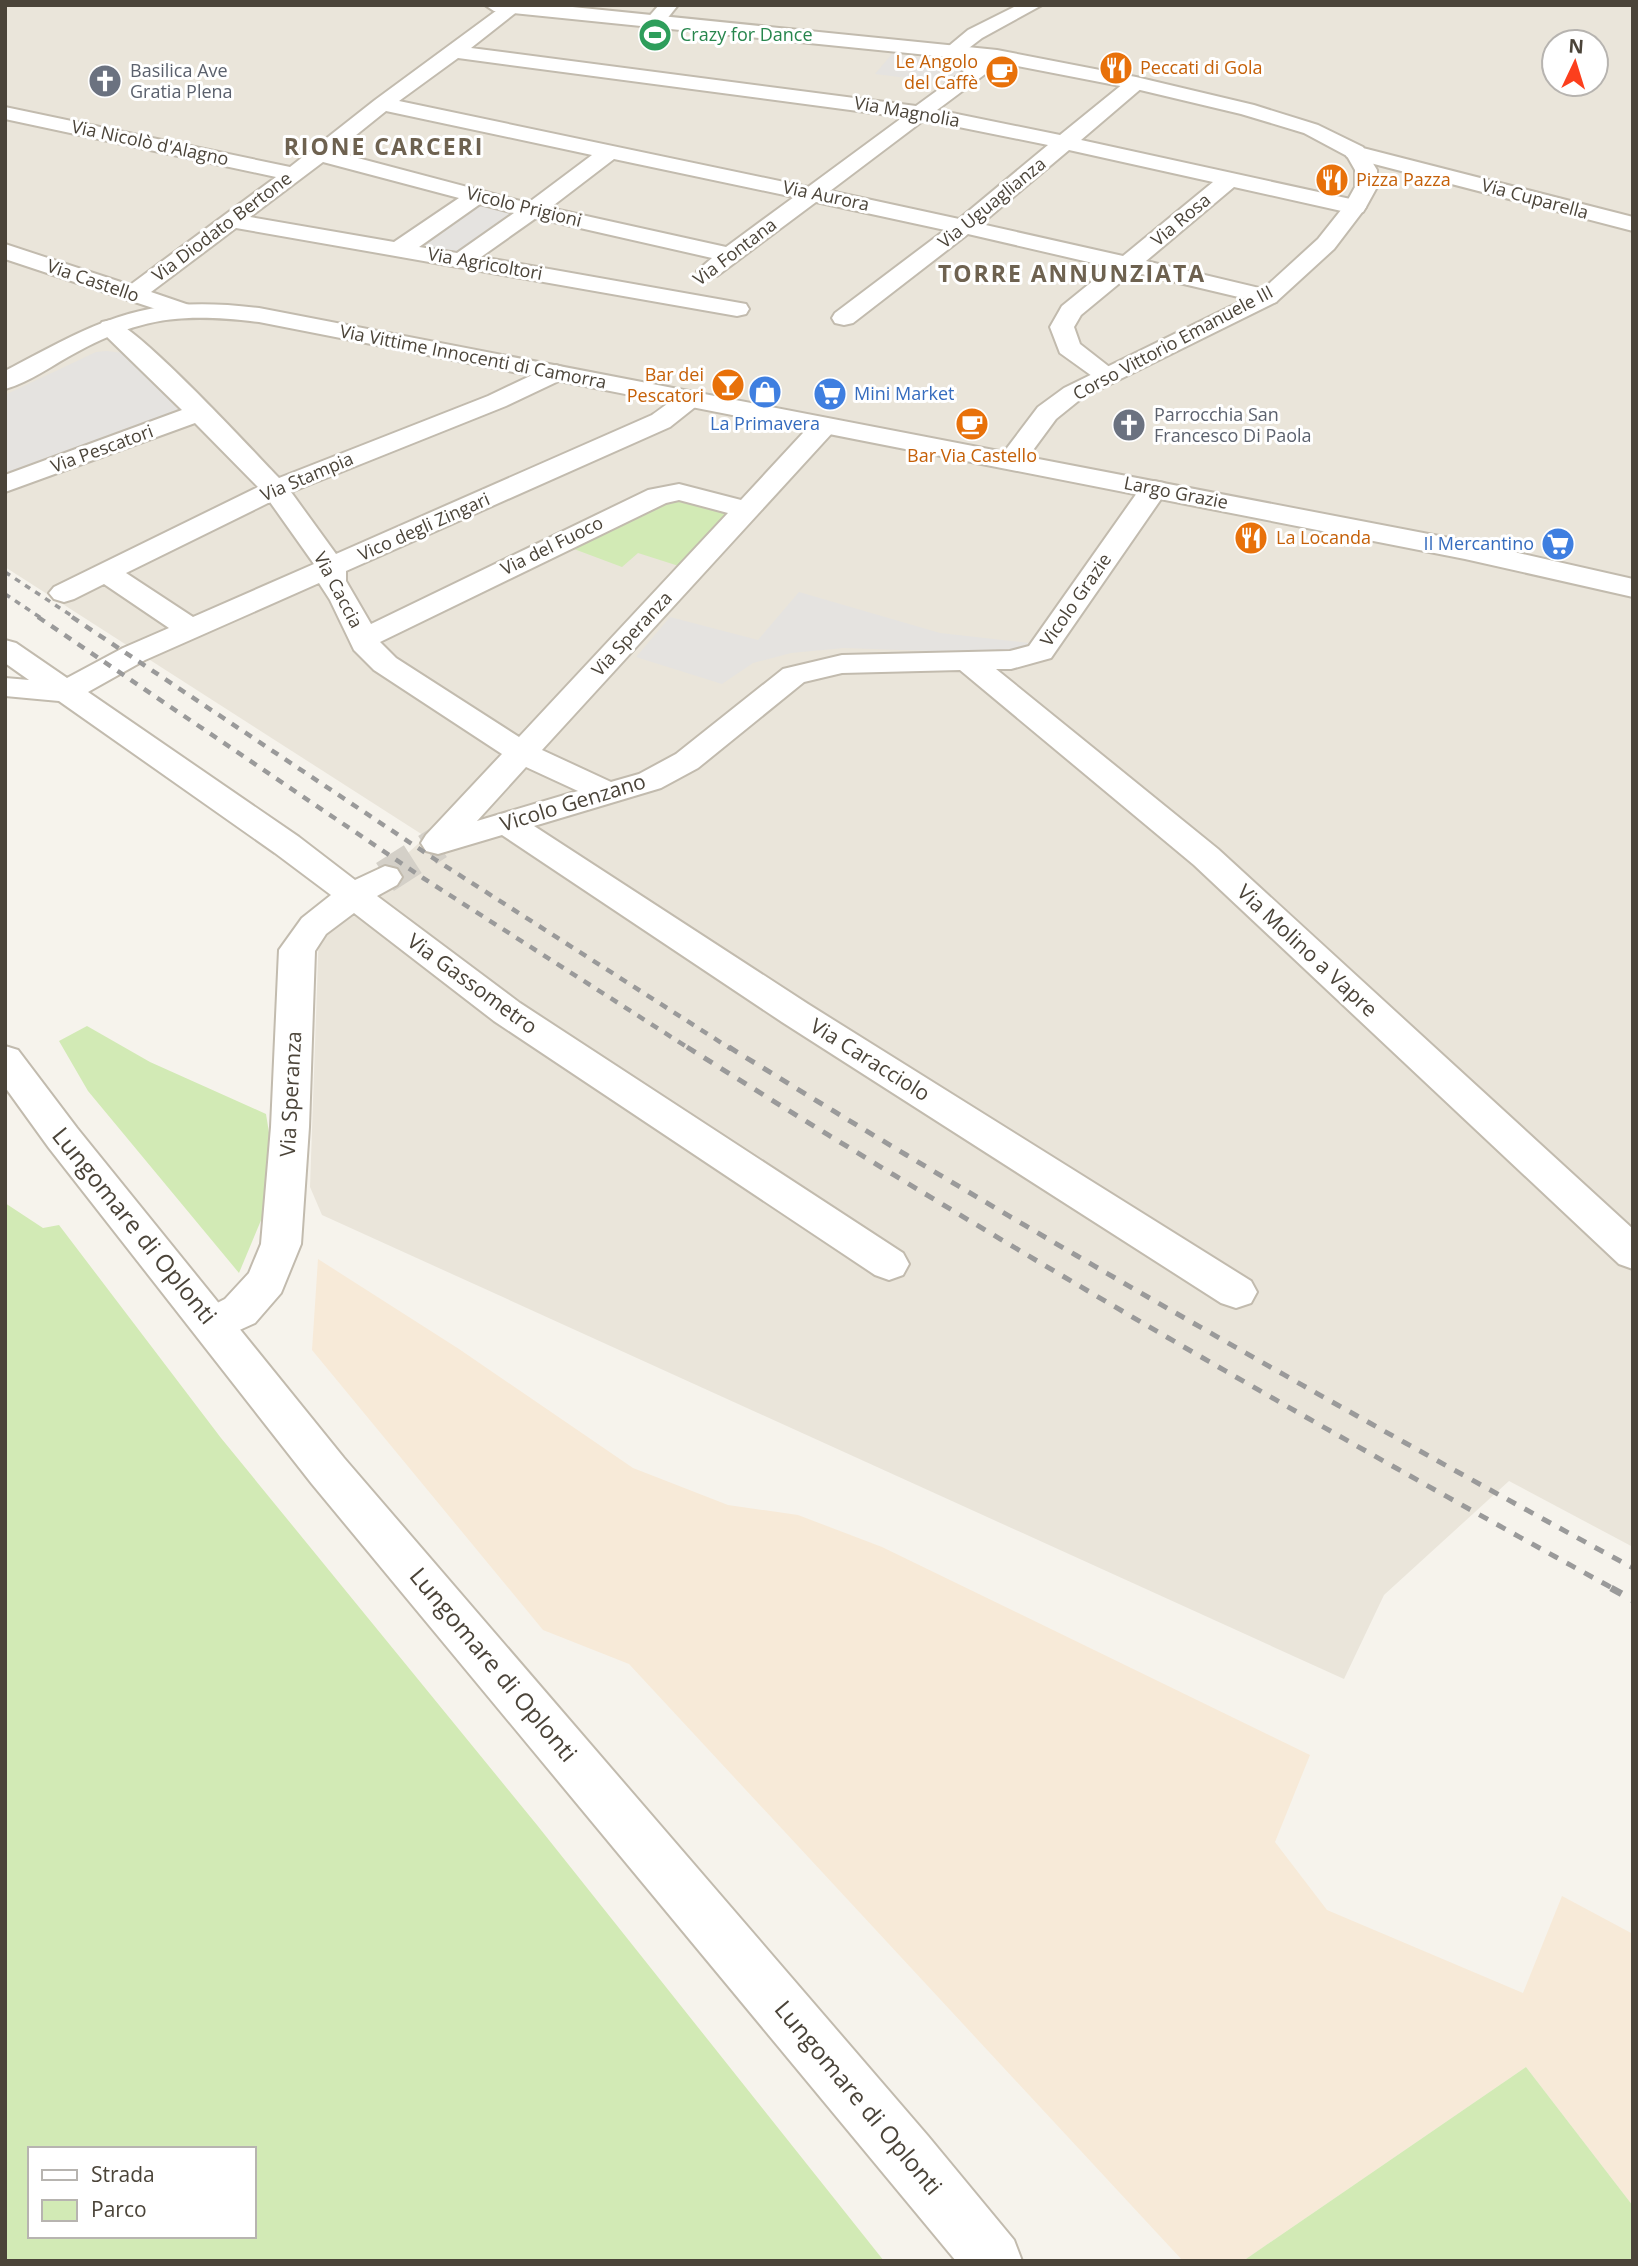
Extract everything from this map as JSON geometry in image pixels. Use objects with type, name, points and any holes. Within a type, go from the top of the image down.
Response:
[{"type":"street","points":[[954,50],[975,34],[1033,5]]},
{"type":"street","points":[[504,6],[662,13],[997,56],[1136,83],[1247,109],[1311,129],[1355,152]]},
{"type":"street","name":"Via Diodato Bertone","points":[[132,295],[294,174],[452,51],[504,6]]},
{"type":"street","name":"Via Magnolia","points":[[452,51],[919,113],[1355,207]]},
{"type":"street","name":"Via Fontana","points":[[675,298],[730,254],[997,56]]},
{"type":"street","name":"Via Uguaglianza","points":[[844,318],[964,227],[1136,83]]},
{"type":"street","name":"Via Aurora","points":[[382,104],[608,153],[812,193],[1130,263],[1268,297]]},
{"type":"street","name":"Via Nicolò d'Alagno","points":[[5,113],[294,174]]},
{"type":"street","name":"Corso Vittorio Emanuele III","points":[[1011,461],[1047,413],[1073,393],[1268,297],[1326,244],[1355,207],[1366,187],[1366,170],[1355,152]]},
{"type":"street","name":"Via Cuparella","points":[[1355,152],[1633,224]]},
{"type":"street","points":[[462,260],[608,153]]},
{"type":"street","name":"Vicolo Prigioni","points":[[319,154],[533,210],[730,254]]},
{"type":"street","name":"Via Rosa","points":[[1108,376],[1069,348],[1062,327],[1071,311],[1229,180]]},
{"type":"street","points":[[400,250],[477,196]]},
{"type":"street","name":"Via Agricoltori","points":[[232,221],[737,309]]},
{"type":"street","name":"Via Castello","points":[[5,251],[180,310]]},
{"type":"street","name":"Via Diodato Bertone","points":[[5,381],[111,327],[144,316],[180,310]]},
{"type":"street","name":"Via Vittime Innocenti di Camorra","points":[[180,310],[217,310],[258,315],[1011,461]]},
{"type":"street","name":"Via Caccia","points":[[111,327],[275,489],[331,568],[332,581],[345,600],[369,650],[385,664],[521,752],[610,794]]},
{"type":"street","name":"Via Stampia","points":[[64,593],[275,489],[497,401],[556,373]]},
{"type":"street","name":"Vico degli Zingari","points":[[71,688],[134,654],[661,421],[691,400]]},
{"type":"street","name":"Via Pescatori","points":[[5,484],[199,413]]},
{"type":"street","name":"Via Speranza","points":[[438,843],[824,426]]},
{"type":"street","name":"Largo Grazie","points":[[1011,461],[1465,550],[1633,588]]},
{"type":"street","name":"Vicolo Grazie","points":[[968,662],[1012,660],[1040,652],[1154,489]]},
{"type":"street","name":"Via del Fuoco","points":[[364,639],[659,496],[679,492],[748,510]]},
{"type":"street","points":[[106,572],[191,629]]},
{"type":"street","name":"Via Gassometro","points":[[5,649],[71,688],[287,845],[370,886],[506,1012],[889,1264]]},
{"type":"street","name":"Vicolo Genzano","points":[[438,843],[650,781],[687,761],[794,675],[842,664],[968,662]]},
{"type":"street","name":"Via Molino a Vapre","points":[[968,662],[1206,857],[1633,1253]]},
{"type":"street","name":"Via Gassometro","points":[[5,687],[71,688]]},
{"type":"street","name":"Via Caracciolo","points":[[507,823],[795,1013],[1236,1292]]},
{"type":"street","name":"Via Speranza","points":[[213,1325],[240,1311],[265,1282],[281,1244],[290,1127],[297,950],[314,926],[370,886]]},
{"type":"street","name":"Lungomare di Oplonti","points":[[5,1059],[63,1138],[328,1471],[908,2156],[993,2261]]},
{"type":"shaded area","points":[[5,5],[1633,5],[1633,1547],[1509,1481],[1384,1595],[1344,1679],[322,1215],[310,1187],[319,931],[426,837],[5,567]]},
{"type":"shaded area","points":[[892,54],[969,63],[948,83],[875,74]]},
{"type":"shaded area","points":[[483,202],[522,212],[458,255],[418,248]]},
{"type":"shaded area","points":[[96,352],[123,353],[131,358],[179,410],[5,474],[5,395]]},
{"type":"shaded area","points":[[799,592],[940,633],[1029,643],[1023,649],[961,652],[844,648],[791,653],[753,663],[722,684],[636,657],[670,617],[758,640]]},
{"type":"shaded area","points":[[318,1259],[459,1349],[633,1468],[728,1505],[798,1515],[882,1547],[1310,1755],[1275,1842],[1327,1910],[1523,1993],[1562,1896],[1633,1934],[1633,2206],[1526,2067],[1243,2261],[1183,2261],[629,1664],[543,1630],[312,1350]]},
{"type":"green space","points":[[679,497],[735,511],[685,568],[638,553],[622,567],[574,549]]},
{"type":"green space","points":[[87,1026],[150,1062],[266,1114],[277,1182],[239,1273],[88,1091],[59,1041]]},
{"type":"green space","points":[[5,1203],[43,1228],[59,1225],[221,1438],[537,1825],[884,2261],[5,2261]]},
{"type":"green space","points":[[1526,2067],[1633,2206],[1633,2261],[1243,2261]]},
{"type":"tunnel","points":[[385,877],[438,843]]},
{"type":"railway","points":[[5,572],[75,618]]},
{"type":"railway","points":[[5,594],[41,618]]},
{"type":"railway","points":[[38,617],[423,878],[690,1049]]},
{"type":"railway","points":[[72,617],[436,860],[731,1049]]},
{"type":"railway","points":[[687,1047],[1146,1325],[1379,1459],[1614,1589]]},
{"type":"railway","points":[[729,1047],[1177,1314],[1633,1568]]},
{"type":"railway","points":[[1611,1588],[1633,1600]]},
{"type":"place","name":"Crazy for Dance","points":[[655,35]]},
{"type":"place","name":"Peccati di Gola","points":[[1116,68]]},
{"type":"place","name":"Le Angolo del Caffè","points":[[1002,72]]},
{"type":"place","name":"Basilica Ave Gratia Plena","points":[[105,81]]},
{"type":"place","name":"Pizza Pazza","points":[[1332,180]]},
{"type":"place","name":"Bar dei Pescatori","points":[[728,385]]},
{"type":"place","name":"La Primavera","points":[[765,392]]},
{"type":"place","name":"Mini Market","points":[[830,394]]},
{"type":"place","name":"Bar Via Castello","points":[[972,424]]},
{"type":"place","name":"Parrocchia San Francesco Di Paola","points":[[1129,425]]},
{"type":"place","name":"La Locanda","points":[[1251,538]]},
{"type":"place","name":"Il Mercantino","points":[[1558,544]]},
{"type":"district","name":"RIONE CARCERI","points":[[384,147]]},
{"type":"district","name":"TORRE ANNUNZIATA","points":[[1072,274]]}]
